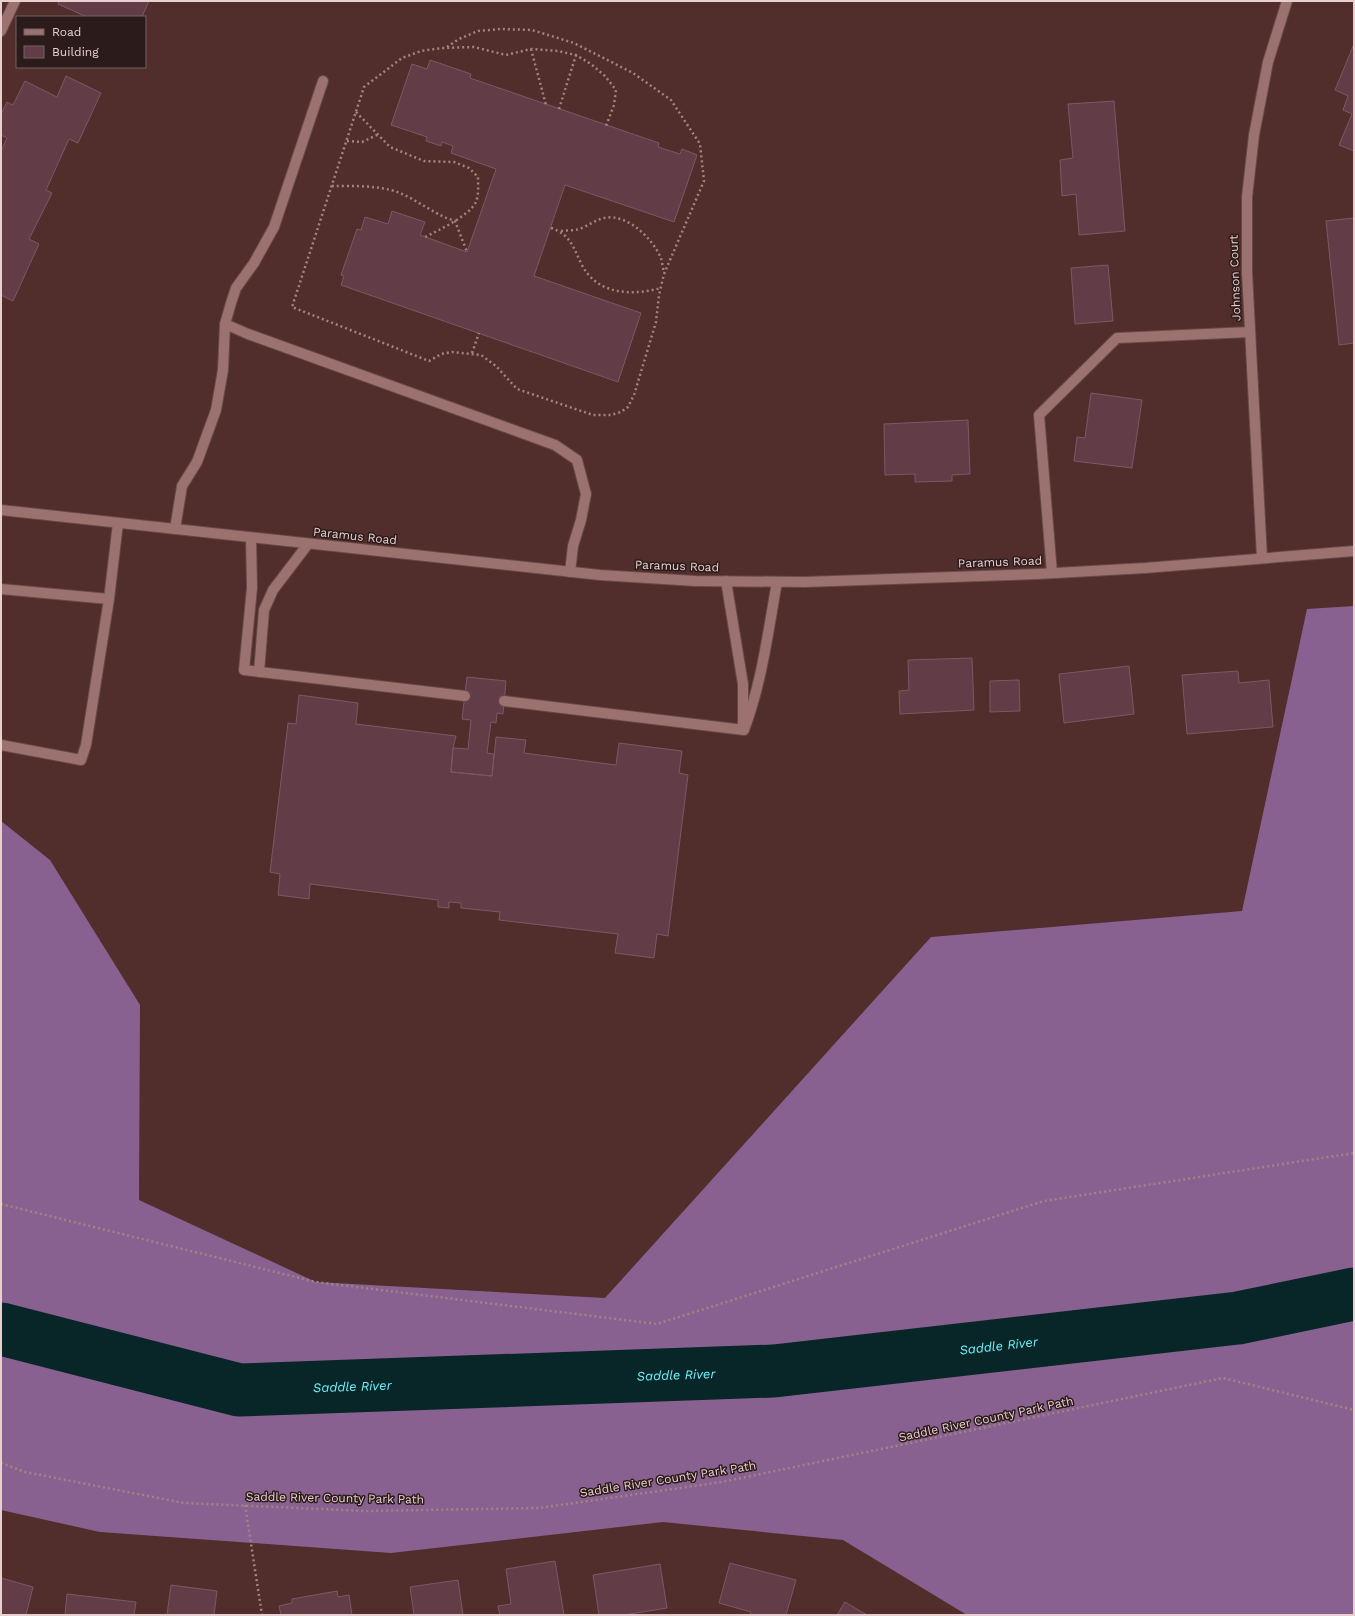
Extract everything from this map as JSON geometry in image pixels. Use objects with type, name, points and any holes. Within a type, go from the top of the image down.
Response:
[{"type":"main road","points":[[1,32],[15,1]]},
{"type":"main road","name":"Johnson Court","points":[[1262,558],[1247,272],[1247,197],[1254,135],[1268,62],[1287,1]]},
{"type":"main road","points":[[175,529],[182,486],[197,462],[216,410],[223,370],[225,324],[236,288],[254,262],[274,227],[322,81]]},
{"type":"main road","points":[[225,324],[248,334],[555,445],[577,460],[586,494],[581,520],[573,546],[570,572]]},
{"type":"main road","points":[[1052,573],[1039,415],[1117,338],[1250,332]]},
{"type":"main road","name":"Paramus Road","points":[[1,510],[608,576],[726,581],[776,582],[1052,573],[1145,568],[1354,551]]},
{"type":"main road","points":[[1,745],[81,760],[86,745],[109,599],[118,523]]},
{"type":"main road","points":[[251,538],[252,588],[244,670],[465,696]]},
{"type":"main road","points":[[259,672],[264,610],[273,590],[308,544]]},
{"type":"main road","points":[[726,581],[743,684],[744,730]]},
{"type":"main road","points":[[744,730],[754,703],[763,662],[776,582]]},
{"type":"main road","points":[[1,589],[109,599]]},
{"type":"main road","points":[[504,701],[744,730]]},
{"type":"path","points":[[447,48],[459,39],[478,31],[501,29],[532,30],[574,43],[633,73],[671,100],[700,144],[704,181],[664,274],[656,322],[634,395],[628,407],[621,412],[611,415],[593,415],[517,389],[496,366],[481,355],[452,352],[441,354],[429,361],[292,307],[364,87],[402,58],[421,51],[474,47],[506,55],[531,49],[558,51],[576,55],[591,64],[605,76],[616,90],[614,106],[606,126]]},
{"type":"path","points":[[531,49],[546,105]]},
{"type":"path","points":[[559,109],[576,55]]},
{"type":"path","points":[[356,112],[390,147],[424,161],[454,162],[469,168],[478,177],[476,202],[455,221],[425,237]]},
{"type":"path","points":[[347,141],[362,142],[377,135]]},
{"type":"path","points":[[332,186],[373,188],[399,193],[445,218],[455,221]]},
{"type":"path","points":[[551,228],[560,231],[579,229],[594,221],[611,217],[622,220],[638,228],[650,240],[661,258],[664,274]]},
{"type":"path","points":[[455,221],[467,252]]},
{"type":"path","points":[[560,231],[574,247],[581,264],[592,281],[625,293],[644,292],[661,288]]},
{"type":"path","points":[[472,353],[479,333]]},
{"type":"path","points":[[1,1204],[316,1282],[658,1324],[1044,1201],[1354,1153]]},
{"type":"path","name":"Saddle River County Park Path","points":[[1,1463],[25,1472],[184,1503],[366,1511],[539,1508],[722,1482],[1223,1378],[1354,1410]]},
{"type":"path","points":[[245,1505],[262,1615]]},
{"type":"shaded area","points":[[1354,606],[1354,1615],[967,1615],[843,1540],[663,1522],[391,1553],[100,1532],[1,1510],[1,821],[50,860],[140,1005],[139,1200],[316,1282],[605,1298],[931,937],[1242,911],[1307,609]]},
{"type":"building","points":[[59,1],[149,1],[142,16],[85,16],[58,4]]},
{"type":"building","points":[[1354,44],[1354,151],[1339,145],[1352,114],[1343,110],[1348,96],[1335,90]]},
{"type":"building","points":[[430,60],[471,74],[470,78],[659,143],[658,147],[680,154],[682,149],[697,155],[674,222],[565,185],[534,276],[641,313],[618,382],[341,285],[344,276],[341,275],[357,229],[361,230],[365,217],[388,224],[392,211],[425,222],[420,235],[467,252],[496,169],[451,153],[453,146],[442,142],[441,146],[426,141],[427,137],[391,125],[412,64],[427,69]]},
{"type":"building","points":[[66,76],[101,93],[78,143],[69,139],[46,190],[52,193],[29,239],[39,244],[13,301],[1,295],[1,151],[7,138],[1,135],[1,114],[7,102],[13,105],[25,81],[57,97]]},
{"type":"building","points":[[1114,101],[1125,231],[1079,235],[1076,194],[1062,196],[1060,160],[1073,158],[1068,104]]},
{"type":"building","points":[[1354,218],[1354,343],[1339,345],[1326,221]]},
{"type":"building","points":[[1108,265],[1113,321],[1075,324],[1071,268]]},
{"type":"building","points":[[1091,393],[1142,400],[1132,468],[1074,461],[1077,437],[1085,438]]},
{"type":"building","points":[[968,420],[970,474],[952,475],[952,481],[915,482],[915,474],[885,475],[884,424]]},
{"type":"building","points":[[972,658],[974,710],[900,714],[899,691],[909,690],[908,660]]},
{"type":"building","points":[[1129,666],[1134,714],[1064,723],[1059,674]]},
{"type":"building","points":[[1238,671],[1239,683],[1269,680],[1273,727],[1187,734],[1182,675]]},
{"type":"building","points":[[467,677],[506,681],[503,714],[497,713],[496,723],[491,722],[487,753],[494,754],[492,776],[451,772],[453,748],[468,749],[471,720],[462,719]]},
{"type":"building","points":[[1019,680],[1020,711],[990,712],[990,681]]},
{"type":"building","points":[[299,695],[358,703],[356,724],[456,736],[453,748],[451,772],[492,776],[496,737],[526,740],[524,753],[616,765],[619,743],[682,751],[679,773],[688,775],[668,936],[657,934],[654,958],[615,953],[618,934],[499,920],[500,912],[461,908],[461,903],[449,902],[449,908],[438,907],[438,900],[310,884],[309,899],[278,895],[280,874],[270,872],[288,723],[296,724]]},
{"type":"building","points":[[555,1561],[564,1615],[500,1615],[498,1606],[511,1604],[506,1569]]},
{"type":"building","points":[[730,1563],[796,1580],[786,1615],[750,1615],[751,1612],[719,1603]]},
{"type":"building","points":[[660,1564],[667,1608],[624,1615],[599,1615],[593,1575]]},
{"type":"building","points":[[1,1578],[33,1587],[26,1615],[1,1615]]},
{"type":"building","points":[[458,1580],[463,1615],[414,1615],[410,1587]]},
{"type":"building","points":[[171,1585],[217,1591],[214,1615],[167,1615]]},
{"type":"building","points":[[337,1591],[338,1597],[349,1595],[352,1615],[281,1615],[279,1606],[292,1603],[292,1599]]},
{"type":"building","points":[[67,1594],[136,1602],[134,1615],[65,1615]]},
{"type":"building","points":[[845,1602],[867,1615],[837,1615]]},
{"type":"waterway","name":"Saddle River","points":[[1,1329],[239,1390],[774,1371],[1238,1318],[1354,1294]]}]
